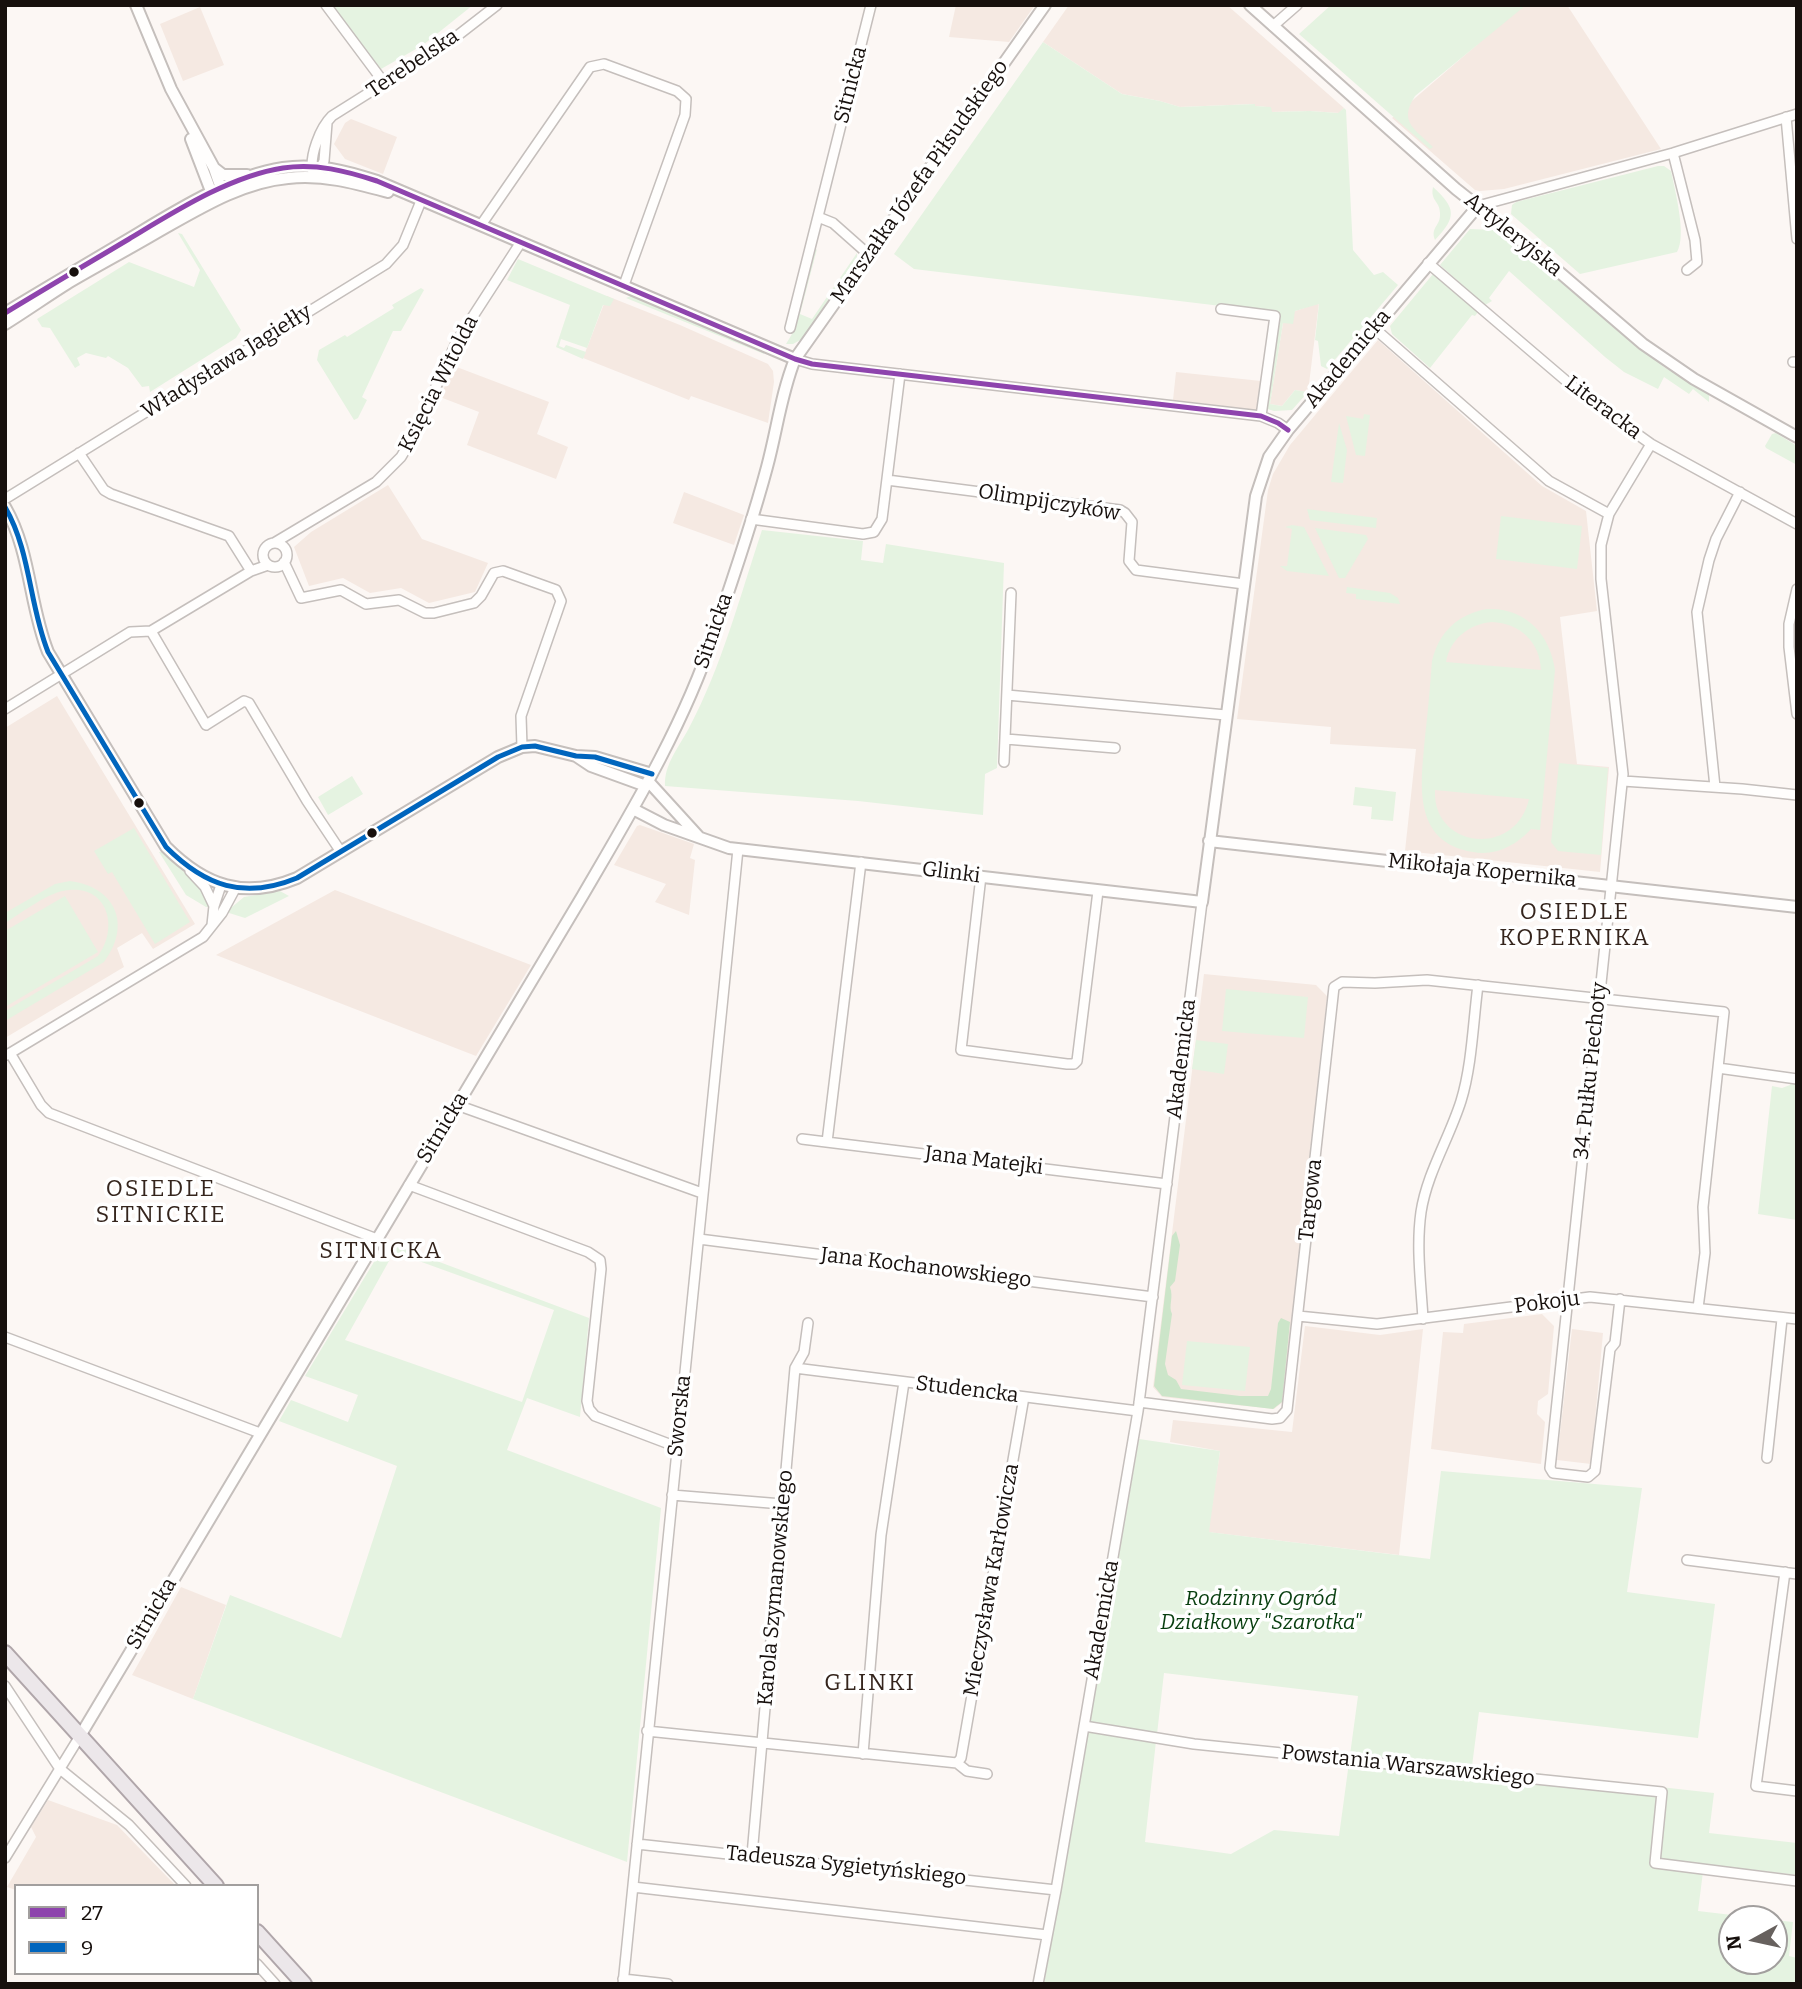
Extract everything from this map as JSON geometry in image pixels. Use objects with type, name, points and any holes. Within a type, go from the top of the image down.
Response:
[{"type":"main road","points":[[5,1653],[214,1884]]},
{"type":"main road","points":[[259,1934],[304,1984]]},
{"type":"street","points":[[136,5],[171,89],[214,168],[218,195]]},
{"type":"street","points":[[326,5],[385,84]]},
{"type":"street","name":"Terebelska","points":[[327,121],[448,43],[497,5]]},
{"type":"street","name":"Sitnicka","points":[[790,328],[871,5]]},
{"type":"street","name":"Marszałka Józefa Piłsudskiego","points":[[795,359],[1045,5]]},
{"type":"street","name":"Artyleryjska","points":[[1250,5],[1455,189],[1668,363],[1797,437]]},
{"type":"street","points":[[1273,26],[1297,5]]},
{"type":"street","points":[[481,225],[590,67],[604,64],[677,91],[686,99],[685,115],[624,285]]},
{"type":"street","points":[[181,109],[218,195]]},
{"type":"street","points":[[1478,206],[1673,153],[1797,114]]},
{"type":"street","points":[[1786,117],[1797,239]]},
{"type":"street","points":[[316,170],[325,150],[327,121]]},
{"type":"street","points":[[316,170],[319,133],[327,121]]},
{"type":"street","points":[[325,150],[335,165],[347,171],[377,181],[812,364],[1261,416],[1288,430]]},
{"type":"street","points":[[1673,153],[1695,240],[1697,261],[1687,270]]},
{"type":"street","points":[[214,168],[223,175],[234,176],[282,168],[347,171]]},
{"type":"street","points":[[5,324],[68,283],[218,195],[316,170],[345,181],[421,201]]},
{"type":"street","points":[[5,313],[148,228],[260,173]]},
{"type":"street","name":"Władysława Jagiełły","points":[[5,499],[386,264],[400,251],[421,201]]},
{"type":"street","name":"Akademicka","points":[[1038,1984],[1139,1407],[1209,841],[1260,477],[1269,457],[1288,430],[1478,206]]},
{"type":"street","points":[[818,217],[833,223],[868,254]]},
{"type":"street","name":"Księcia Witolda","points":[[274,543],[376,482],[401,457],[414,435],[457,341],[521,242]]},
{"type":"street","name":"Literacka","points":[[1428,263],[1585,397],[1651,444],[1797,524]]},
{"type":"street","points":[[1221,309],[1275,316],[1261,416]]},
{"type":"street","points":[[1374,328],[1549,481],[1609,514]]},
{"type":"street","name":"Sitnicka","points":[[5,1858],[649,781],[701,671],[767,467],[783,394],[795,359]]},
{"type":"street","points":[[751,519],[863,534],[874,532],[882,519],[900,374]]},
{"type":"street","name":"34. Pułku Piechoty","points":[[1620,1299],[1615,1343],[1610,1349],[1595,1471],[1588,1477],[1553,1473],[1550,1468],[1567,1299],[1623,781],[1601,579],[1601,545],[1609,514],[1651,444]]},
{"type":"street","points":[[79,453],[104,490],[229,536],[251,570]]},
{"type":"street","name":"Olimpijczyków","points":[[887,480],[1120,510],[1132,522],[1129,561],[1136,570],[1244,584]]},
{"type":"street","points":[[1715,787],[1697,612],[1712,550],[1740,492]]},
{"type":"street","points":[[5,508],[20,540],[38,627],[48,652],[166,847],[205,887],[214,906]]},
{"type":"street","name":"Księcia Witolda","points":[[285,549],[301,529]]},
{"type":"street","points":[[274,543],[285,549],[284,562],[276,567],[265,560],[264,549],[274,543]]},
{"type":"street","points":[[5,709],[130,632],[150,631],[265,560]]},
{"type":"street","points":[[284,562],[301,598],[341,590],[366,604],[399,600],[425,613],[474,603],[494,573],[503,571],[556,590],[561,601],[521,716],[522,747]]},
{"type":"street","points":[[1797,589],[1789,624],[1797,714]]},
{"type":"street","points":[[1004,762],[1011,593]]},
{"type":"street","points":[[150,631],[206,725],[244,701],[249,704],[341,852]]},
{"type":"street","points":[[1007,695],[1226,715]]},
{"type":"street","points":[[1006,739],[1115,748]]},
{"type":"street","points":[[184,864],[204,878],[221,885],[265,886],[288,882],[498,757],[522,747],[535,746],[595,757],[649,781],[701,839]]},
{"type":"street","points":[[1623,781],[1797,795]]},
{"type":"street","name":"Glinki","points":[[633,809],[664,825],[738,849],[1202,902]]},
{"type":"street","name":"Mikołaja Kopernika","points":[[1209,841],[1797,907]]},
{"type":"street","name":"Sworska","points":[[623,1982],[738,849]]},
{"type":"street","points":[[827,1142],[861,862]]},
{"type":"street","points":[[981,876],[961,1050],[1067,1064],[1077,1061],[1098,891]]},
{"type":"street","points":[[212,925],[214,906],[221,885]]},
{"type":"street","points":[[236,887],[222,914],[203,937],[8,1054],[49,1113],[377,1238]]},
{"type":"street","name":"Targowa","points":[[1283,1416],[1289,1405],[1334,987],[1337,983],[1427,980],[1478,985]]},
{"type":"street","points":[[1423,1319],[1419,1230],[1421,1211],[1426,1187],[1467,1079],[1478,985],[1724,1012],[1703,1206],[1705,1253],[1698,1308]]},
{"type":"street","points":[[1718,1068],[1797,1079]]},
{"type":"street","points":[[457,1105],[702,1193]]},
{"type":"street","name":"Jana Matejki","points":[[802,1139],[1167,1184]]},
{"type":"street","points":[[409,1185],[588,1252],[600,1260],[587,1401],[589,1409],[595,1416],[677,1447]]},
{"type":"street","name":"Jana Kochanowskiego","points":[[699,1239],[1153,1297]]},
{"type":"street","name":"Pokoju","points":[[1298,1316],[1377,1324],[1590,1297],[1797,1320]]},
{"type":"street","points":[[1767,1458],[1782,1319]]},
{"type":"street","name":"Karola Szymanowskiego","points":[[752,1855],[795,1368],[804,1352],[807,1323]]},
{"type":"street","points":[[5,1336],[260,1433]]},
{"type":"street","name":"Studencka","points":[[795,1368],[1024,1397],[1272,1419],[1283,1416]]},
{"type":"street","points":[[863,1754],[881,1535],[904,1382]]},
{"type":"street","name":"Mieczysława Karłowicza","points":[[957,1763],[961,1758],[1024,1397]]},
{"type":"street","points":[[671,1495],[782,1504]]},
{"type":"street","points":[[1688,1560],[1797,1574]]},
{"type":"street","points":[[1785,1572],[1756,1786],[1797,1791]]},
{"type":"street","points":[[5,1686],[60,1769],[130,1825],[184,1884]]},
{"type":"street","name":"Powstania Warszawskiego","points":[[1084,1726],[1194,1744],[1662,1792],[1655,1863],[1797,1881]]},
{"type":"street","points":[[647,1731],[957,1763],[967,1771],[986,1774]]},
{"type":"street","name":"Tadeusza Sygietyńskiego","points":[[637,1844],[1056,1890]]},
{"type":"street","name":"Tadeusza Sygietyńskiego","points":[[633,1887],[1046,1935]]},
{"type":"street","points":[[259,1966],[275,1984]]},
{"type":"street","points":[[623,1982],[668,1984]]},
{"type":"shaded area","points":[[956,5],[1035,5],[1009,42],[949,37]]},
{"type":"shaded area","points":[[1069,5],[1227,5],[1344,108],[1339,113],[1271,112],[1267,107],[1254,104],[1180,107],[1122,94],[1043,42]]},
{"type":"shaded area","points":[[1523,5],[1567,5],[1661,149],[1504,189],[1480,191],[1475,190],[1392,118]]},
{"type":"shaded area","points":[[200,7],[224,65],[183,81],[160,24]]},
{"type":"shaded area","points":[[351,119],[397,137],[383,174],[345,159],[334,144],[345,123]]},
{"type":"shaded area","points":[[607,296],[768,364],[773,371],[774,382],[768,423],[691,396],[689,400],[583,358]]},
{"type":"shaded area","points":[[1319,303],[1308,392],[1295,390],[1282,406],[1270,404],[1283,323],[1295,311]]},
{"type":"shaded area","points":[[1378,340],[1542,486],[1586,511],[1597,611],[1560,617],[1577,764],[1609,767],[1600,872],[1405,851],[1416,749],[1330,744],[1331,727],[1237,719],[1268,490],[1273,474],[1290,445]]},
{"type":"shaded area","points":[[454,366],[549,402],[537,434],[568,447],[556,479],[467,445],[479,412],[440,397]]},
{"type":"shaded area","points":[[1176,372],[1261,381],[1256,410],[1173,400]]},
{"type":"shaded area","points":[[388,485],[422,539],[488,563],[475,592],[429,603],[401,588],[370,593],[343,578],[309,586],[294,547],[311,532]]},
{"type":"shaded area","points":[[684,492],[744,515],[734,545],[673,523]]},
{"type":"shaded area","points":[[57,696],[195,924],[153,949],[142,933],[117,948],[124,967],[5,1038],[5,728]]},
{"type":"shaded area","points":[[640,825],[694,844],[690,858],[695,860],[689,915],[655,902],[666,884],[614,865]]},
{"type":"shaded area","points":[[335,890],[531,965],[476,1056],[216,955]]},
{"type":"shaded area","points":[[1204,974],[1316,985],[1327,996],[1283,1402],[1274,1409],[1162,1397],[1153,1387]]},
{"type":"shaded area","points":[[1542,1314],[1554,1326],[1548,1394],[1538,1401],[1537,1414],[1545,1422],[1541,1464],[1431,1449],[1443,1332],[1463,1333],[1464,1324]]},
{"type":"shaded area","points":[[1305,1326],[1380,1335],[1423,1329],[1399,1555],[1208,1532],[1220,1451],[1170,1442],[1173,1420],[1292,1432]]},
{"type":"shaded area","points":[[1572,1329],[1603,1333],[1591,1464],[1557,1460]]},
{"type":"shaded area","points":[[181,1587],[226,1605],[193,1699],[132,1675]]},
{"type":"shaded area","points":[[48,1800],[117,1825],[174,1884],[14,1884],[14,1889],[7,1887],[36,1837],[31,1827]]},
{"type":"green space","points":[[332,5],[473,5],[423,45],[381,69]]},
{"type":"green space","points":[[1331,5],[1526,5],[1415,96],[1410,105],[1408,119],[1415,130],[1433,147],[1430,149],[1299,34]]},
{"type":"green space","points":[[1043,42],[1122,94],[1180,107],[1255,104],[1271,107],[1272,112],[1338,113],[1344,108],[1346,110],[1353,250],[1374,275],[1383,272],[1398,285],[1327,369],[1321,366],[1318,341],[1315,340],[1319,304],[1295,311],[1293,324],[1283,323],[1270,404],[1282,406],[1295,390],[1308,392],[1292,410],[1274,411],[1264,408],[1269,394],[1266,390],[1279,313],[914,269],[894,254]]},
{"type":"green space","points":[[1664,166],[1671,171],[1681,224],[1677,252],[1580,274],[1511,214],[1512,205],[1516,202]]},
{"type":"green space","points":[[1433,187],[1446,201],[1451,213],[1447,225],[1435,240],[1434,232],[1440,213]]},
{"type":"green space","points":[[1470,229],[1496,230],[1538,261],[1664,367],[1709,393],[1709,402],[1693,389],[1689,394],[1664,377],[1658,389],[1624,372],[1509,271],[1489,298],[1492,301],[1485,305],[1440,265]]},
{"type":"green space","points":[[178,233],[182,234],[241,330],[236,338],[150,392],[149,386],[142,387],[128,368],[108,356],[106,358],[86,353],[77,358],[80,365],[75,368],[50,328],[42,327],[37,319],[129,262],[194,287],[200,270]]},
{"type":"green space","points":[[817,249],[800,314],[812,319],[857,253],[857,257],[802,339],[786,344],[792,334],[811,253]]},
{"type":"green space","points":[[518,259],[614,299],[610,306],[603,305],[587,348],[561,339],[559,346],[564,348],[566,345],[586,352],[583,359],[556,347],[570,305],[507,280]]},
{"type":"green space","points":[[1433,274],[1478,312],[1475,316],[1472,315],[1430,368],[1392,334],[1390,326]]},
{"type":"green space","points":[[421,288],[424,290],[401,331],[393,331],[362,397],[367,400],[358,418],[354,420],[317,360],[319,350],[345,335],[347,337]]},
{"type":"green space","points":[[633,295],[764,352],[764,354],[626,298]]},
{"type":"green space","points":[[1364,414],[1370,415],[1365,456],[1356,455],[1346,416],[1363,419]]},
{"type":"green space","points":[[1339,423],[1347,450],[1343,483],[1331,482]]},
{"type":"green space","points":[[1776,433],[1797,446],[1797,465],[1766,448],[1772,434]]},
{"type":"green space","points":[[1307,509],[1377,518],[1376,528],[1310,520]]},
{"type":"green space","points":[[1501,516],[1582,526],[1577,569],[1496,559]]},
{"type":"green space","points":[[1285,527],[1304,527],[1329,576],[1287,571],[1280,566],[1287,566],[1292,529]]},
{"type":"green space","points":[[1315,528],[1366,535],[1368,539],[1345,578],[1339,578]]},
{"type":"green space","points":[[762,530],[863,541],[861,560],[883,563],[886,544],[1004,563],[997,768],[985,774],[983,815],[858,801],[665,786],[670,763],[701,704],[721,656]]},
{"type":"green space","points":[[1347,587],[1390,593],[1398,598],[1400,604],[1356,599],[1356,594],[1346,593]]},
{"type":"green space","points":[[1501,610],[1524,618],[1548,645],[1555,670],[1540,830],[1531,829],[1505,848],[1481,853],[1453,846],[1439,836],[1424,808],[1422,791],[1423,754],[1435,651],[1451,626],[1477,611]],"holes":[[[1492,622],[1511,626],[1527,636],[1537,651],[1541,670],[1446,662],[1452,646],[1462,634],[1468,629]],[[1435,790],[1528,799],[1529,799],[1521,818],[1508,831],[1493,838],[1476,839],[1460,834],[1447,825],[1438,810]]]},
{"type":"green space","points":[[1559,763],[1608,768],[1601,855],[1558,851],[1551,842]]},
{"type":"green space","points":[[352,776],[363,794],[328,815],[318,797]]},
{"type":"green space","points":[[1355,787],[1396,792],[1393,821],[1371,819],[1372,807],[1353,805]]},
{"type":"green space","points":[[134,828],[190,922],[155,944],[112,872],[108,874],[94,851]]},
{"type":"green space","points":[[159,852],[163,852],[196,884],[210,907],[186,895]]},
{"type":"green space","points":[[70,881],[99,891],[115,910],[117,935],[112,948],[104,962],[5,1021],[5,1011],[98,956],[104,945],[108,933],[106,911],[93,895],[82,891],[69,890],[53,894],[5,923],[5,913],[55,884]]},
{"type":"green space","points":[[280,891],[289,896],[245,918],[226,912],[244,897]]},
{"type":"green space","points":[[65,896],[98,952],[5,1007],[5,931]]},
{"type":"green space","points":[[1226,989],[1308,997],[1304,1038],[1222,1031]]},
{"type":"green space","points":[[1196,1040],[1228,1044],[1224,1074],[1192,1069]]},
{"type":"green space","points":[[1790,1082],[1797,1083],[1797,1220],[1758,1214],[1772,1086],[1782,1088],[1790,1085]]},
{"type":"green space","points":[[1176,1231],[1180,1245],[1175,1281],[1170,1287],[1172,1314],[1165,1364],[1168,1375],[1176,1380],[1181,1389],[1240,1396],[1268,1396],[1278,1323],[1281,1318],[1290,1322],[1282,1402],[1273,1409],[1162,1396],[1154,1386],[1172,1236]]},
{"type":"green space","points":[[386,1242],[589,1318],[580,1417],[527,1398],[507,1450],[661,1508],[627,1862],[193,1699],[230,1595],[341,1638],[397,1466],[279,1421],[291,1400],[348,1422],[358,1395],[305,1376]],"holes":[[[394,1252],[554,1310],[522,1402],[345,1340]]]},
{"type":"green space","points":[[1187,1341],[1250,1347],[1245,1391],[1182,1385]]},
{"type":"green space","name":"Rodzinny Ogród Działkowy \"Szarotka\"","points":[[1139,1439],[1220,1451],[1209,1532],[1430,1559],[1441,1471],[1642,1488],[1627,1592],[1715,1604],[1698,1738],[1479,1712],[1472,1766],[1714,1793],[1709,1833],[1797,1843],[1797,1875],[1704,1864],[1698,1911],[1718,1913],[1718,1975],[1788,1975],[1788,1921],[1793,1922],[1789,1956],[1797,1958],[1797,1984],[1044,1984],[1088,1732],[1156,1741],[1145,1842],[1231,1854],[1274,1830],[1339,1836],[1358,1696],[1164,1673],[1157,1734],[1089,1726]]},
{"type":"transit line","name":"27","points":[[5,313],[203,196],[263,172],[283,168],[319,167],[377,181],[812,364],[1261,416],[1288,430]]},
{"type":"transit line","name":"9","points":[[5,507],[20,542],[48,652],[166,847],[195,871],[211,880],[243,888],[260,888],[297,878],[498,757],[522,747],[535,746],[576,756],[595,757],[652,774]]},
{"type":"district","name":"OSIEDLE KOPERNIKA","points":[[1575,926]]},
{"type":"district","name":"OSIEDLE SITNICKIE","points":[[161,1203]]},
{"type":"district","name":"SITNICKA","points":[[381,1252]]},
{"type":"district","name":"GLINKI","points":[[870,1684]]}]
